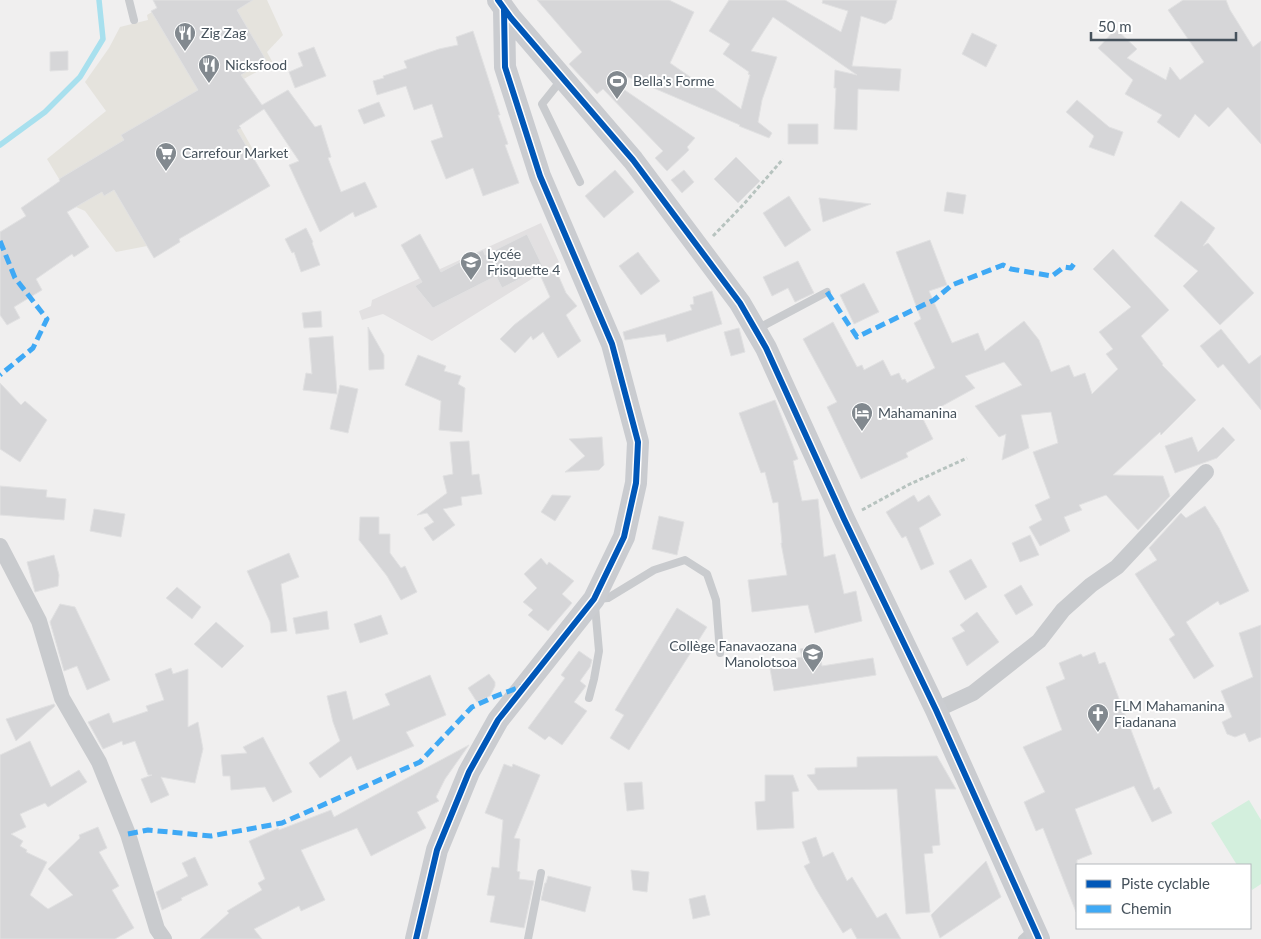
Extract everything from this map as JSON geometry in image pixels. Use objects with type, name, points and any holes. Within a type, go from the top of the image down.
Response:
[{"type":"street","points":[[501,5],[632,160],[740,303],[766,348],[844,519],[936,710],[1032,935]]},
{"type":"street","points":[[416,939],[437,850],[469,772],[498,720],[594,599],[624,537],[636,483],[638,442],[612,344],[540,176],[505,67],[501,5]]},
{"type":"street","points":[[936,710],[973,693],[1039,641],[1063,610],[1091,585],[1117,567],[1206,472]]},
{"type":"street","points":[[0,546],[39,621],[62,698],[99,762],[128,834],[157,928],[164,939]]},
{"type":"lane","points":[[129,0],[134,20]]},
{"type":"lane","points":[[562,78],[542,104],[580,182]]},
{"type":"lane","points":[[755,330],[827,292]]},
{"type":"lane","points":[[589,698],[599,650],[594,599],[608,598],[654,570],[684,560],[707,574],[716,600],[720,653]]},
{"type":"lane","points":[[528,939],[541,874]]},
{"type":"path","points":[[700,249],[743,205],[783,158]]},
{"type":"path","points":[[844,519],[908,485],[967,458]]},
{"type":"shaded area","points":[[172,0],[267,0],[283,35],[267,52],[273,63],[220,92],[255,153],[251,154],[270,186],[179,239],[180,242],[154,258],[147,246],[116,252],[85,211],[76,207],[47,159],[106,111],[85,82],[109,48],[120,27],[148,20],[147,15]]},
{"type":"shaded area","name":"Lycée Frisquette 4","points":[[541,223],[559,262],[432,341],[383,314],[362,320],[359,311],[371,306],[372,300]]},
{"type":"green space","points":[[1249,800],[1261,820],[1261,884],[1252,890],[1251,864],[1236,864],[1211,823]]},
{"type":"building","points":[[153,0],[253,0],[237,10],[266,60],[241,75],[262,105],[288,90],[315,127],[321,125],[331,157],[328,158],[341,192],[365,182],[377,207],[355,217],[353,212],[320,232],[289,165],[299,161],[264,109],[239,126],[241,128],[237,130],[270,186],[179,239],[180,242],[154,258],[114,190],[104,196],[102,192],[67,212],[89,247],[74,257],[72,254],[36,279],[42,290],[14,307],[20,318],[7,325],[0,315],[0,232],[26,216],[21,208],[60,181],[59,179],[124,140],[121,135],[198,90],[151,11],[157,8]]},
{"type":"building","points":[[537,0],[669,0],[694,12],[670,63],[699,83],[702,79],[741,109],[750,75],[748,74],[749,72],[723,54],[730,44],[709,31],[729,0],[785,0],[841,32],[848,11],[822,3],[823,0],[897,0],[892,19],[885,24],[861,16],[852,66],[901,69],[899,91],[858,89],[857,130],[834,129],[835,70],[857,75],[773,17],[751,51],[777,57],[762,100],[758,122],[772,133],[769,138],[614,71],[610,80],[695,138],[687,147],[689,150],[667,171],[655,158],[663,151],[603,89],[597,94],[569,64],[582,52]]},
{"type":"building","points":[[1183,0],[1226,0],[1230,10],[1253,47],[1261,41],[1261,144],[1228,107],[1209,127],[1195,114],[1179,138],[1157,122],[1162,115],[1125,94],[1133,80],[1098,48],[1116,29],[1137,49],[1127,58],[1166,80],[1170,67],[1180,80],[1204,62],[1168,10]]},
{"type":"building","points":[[473,31],[500,115],[498,115],[508,144],[505,145],[519,183],[483,196],[473,168],[446,179],[431,141],[443,137],[432,104],[414,110],[406,86],[377,95],[373,81],[407,68],[404,61],[439,49],[458,45],[456,37]]},
{"type":"building","points":[[972,33],[997,45],[986,67],[962,54]]},
{"type":"building","points":[[314,47],[326,76],[295,88],[289,72],[303,66],[298,53]]},
{"type":"building","points":[[68,51],[68,70],[50,71],[50,52]]},
{"type":"building","points":[[1077,100],[1109,127],[1123,132],[1114,156],[1089,147],[1094,136],[1066,112]]},
{"type":"building","points":[[379,102],[385,116],[364,124],[358,110]]},
{"type":"building","points":[[788,124],[818,124],[818,144],[788,144]]},
{"type":"building","points":[[736,157],[760,181],[738,203],[714,179]]},
{"type":"building","points":[[615,170],[634,192],[604,218],[585,196]]},
{"type":"building","points":[[684,170],[694,182],[682,193],[671,180]]},
{"type":"building","points":[[947,192],[966,195],[963,214],[944,211]]},
{"type":"building","points":[[789,196],[811,230],[785,247],[763,213]]},
{"type":"building","points":[[819,198],[871,204],[823,222]]},
{"type":"building","points":[[1181,201],[1215,228],[1203,246],[1208,243],[1254,293],[1220,325],[1183,286],[1198,271],[1154,236]]},
{"type":"building","points":[[306,228],[313,242],[320,265],[301,272],[294,252],[292,253],[285,239]]},
{"type":"building","points":[[420,234],[441,272],[483,250],[485,255],[527,234],[543,267],[502,288],[496,276],[433,308],[415,286],[422,282],[401,245]]},
{"type":"building","points":[[930,240],[947,285],[929,291],[952,343],[978,333],[985,351],[1024,321],[1039,340],[1051,372],[1069,365],[1074,377],[1085,373],[1092,394],[1118,369],[1106,354],[1113,349],[1099,332],[1131,307],[1093,269],[1113,249],[1169,310],[1141,336],[1162,365],[1196,400],[1161,435],[1160,432],[1113,475],[1163,476],[1170,496],[1138,530],[1106,495],[1079,505],[1082,510],[1064,517],[1070,531],[1040,546],[1029,527],[1042,520],[1035,505],[1050,498],[1033,452],[1058,443],[1051,412],[1021,415],[1029,448],[1002,460],[1006,434],[999,437],[975,406],[1022,385],[1004,362],[965,376],[975,388],[922,417],[933,439],[906,453],[908,457],[861,479],[827,407],[837,402],[803,339],[833,322],[857,367],[862,365],[864,370],[883,360],[891,376],[899,373],[902,380],[905,379],[907,383],[935,368],[914,323],[921,319],[896,252]]},
{"type":"building","points":[[638,252],[660,281],[641,295],[619,266]]},
{"type":"building","points":[[798,261],[814,293],[795,302],[788,288],[772,296],[763,277]]},
{"type":"building","points":[[556,270],[566,293],[577,306],[566,315],[581,341],[558,358],[543,332],[533,340],[531,336],[515,353],[500,339],[514,325],[550,297],[541,277]]},
{"type":"building","points":[[864,283],[879,312],[854,324],[840,295]]},
{"type":"building","points":[[712,291],[722,324],[667,342],[665,334],[625,340],[623,332],[692,310],[690,305],[694,304],[693,297]]},
{"type":"building","points":[[321,311],[322,327],[304,328],[302,313]]},
{"type":"building","points":[[368,327],[384,355],[384,369],[369,370]]},
{"type":"building","points":[[739,328],[745,352],[731,356],[724,332]]},
{"type":"building","points":[[1221,329],[1249,364],[1261,355],[1261,410],[1223,364],[1218,368],[1200,346]]},
{"type":"building","points":[[333,336],[337,394],[303,390],[306,373],[312,374],[309,338]]},
{"type":"building","points":[[418,355],[446,366],[444,371],[461,376],[458,384],[465,388],[462,432],[439,430],[441,401],[405,385]]},
{"type":"building","points":[[0,383],[21,405],[25,401],[47,420],[20,462],[0,449]]},
{"type":"building","points":[[340,385],[358,389],[348,433],[330,429]]},
{"type":"building","points":[[775,400],[798,459],[793,461],[802,501],[818,499],[824,557],[835,554],[844,594],[856,591],[862,621],[815,633],[808,605],[752,612],[748,580],[787,575],[781,543],[778,502],[773,503],[765,472],[761,473],[739,413]]},
{"type":"building","points":[[1223,427],[1235,440],[1217,458],[1175,473],[1165,446],[1192,437],[1198,452]]},
{"type":"building","points":[[602,437],[604,465],[599,470],[565,472],[585,456],[569,439]]},
{"type":"building","points":[[469,441],[472,475],[479,474],[482,494],[461,497],[462,505],[443,509],[455,525],[433,541],[424,528],[434,522],[427,513],[417,515],[447,493],[443,476],[453,474],[450,442]]},
{"type":"building","points":[[0,486],[47,490],[46,497],[66,499],[64,520],[0,515]]},
{"type":"building","points":[[552,495],[571,496],[555,521],[541,512]]},
{"type":"building","points":[[914,495],[918,502],[929,495],[941,515],[919,528],[934,564],[921,570],[906,536],[902,538],[886,512]]},
{"type":"building","points":[[1205,506],[1219,528],[1249,591],[1220,605],[1218,601],[1186,622],[1214,666],[1194,679],[1169,639],[1175,635],[1135,574],[1157,560],[1149,548],[1181,513],[1186,518]]},
{"type":"building","points":[[94,509],[125,514],[121,537],[90,531]]},
{"type":"building","points":[[659,516],[684,522],[677,555],[652,549]]},
{"type":"building","points":[[360,517],[379,517],[379,534],[390,534],[390,553],[401,568],[405,566],[417,592],[401,600],[387,576],[359,540]]},
{"type":"building","points":[[1030,535],[1039,555],[1020,562],[1012,543]]},
{"type":"building","points":[[289,553],[299,577],[281,584],[287,631],[271,633],[270,622],[247,571]]},
{"type":"building","points":[[54,555],[59,575],[58,586],[35,592],[27,562]]},
{"type":"building","points":[[541,558],[547,565],[549,562],[574,581],[562,594],[572,603],[548,631],[528,615],[533,610],[523,602],[537,588],[524,574]]},
{"type":"building","points":[[971,559],[987,587],[965,600],[949,571]]},
{"type":"building","points":[[1021,585],[1033,605],[1016,615],[1004,595]]},
{"type":"building","points":[[177,587],[201,607],[192,619],[166,598]]},
{"type":"building","points":[[60,604],[75,607],[110,680],[87,690],[77,666],[64,671],[50,622]]},
{"type":"building","points":[[677,608],[707,627],[629,750],[610,738],[624,715],[615,710]]},
{"type":"building","points":[[327,611],[329,629],[296,634],[293,618]]},
{"type":"building","points":[[977,612],[999,642],[967,666],[952,638],[965,631],[960,625]]},
{"type":"building","points":[[381,615],[388,634],[360,643],[354,624]]},
{"type":"building","points":[[216,622],[244,646],[222,668],[194,644]]},
{"type":"building","points":[[1261,625],[1261,737],[1249,742],[1245,733],[1235,737],[1227,734],[1222,722],[1232,717],[1221,691],[1253,677],[1239,633]]},
{"type":"building","points":[[819,646],[822,666],[873,658],[876,675],[774,691],[769,663],[802,657],[800,649]]},
{"type":"building","points":[[579,651],[592,660],[590,667],[580,681],[586,686],[574,702],[587,711],[562,745],[549,736],[545,740],[528,728],[565,678],[561,675]]},
{"type":"building","points":[[1095,652],[1099,664],[1105,662],[1154,790],[1159,787],[1172,813],[1152,822],[1134,786],[1075,809],[1092,854],[1077,860],[1076,912],[1043,828],[1036,831],[1024,802],[1045,792],[1023,747],[1062,730],[1046,687],[1065,679],[1059,663],[1081,654],[1083,657]]},
{"type":"building","points":[[171,668],[173,674],[188,669],[188,727],[198,722],[203,749],[195,783],[161,777],[169,795],[151,803],[141,779],[152,775],[148,775],[135,741],[123,745],[122,741],[103,749],[88,722],[109,713],[113,723],[148,711],[146,706],[164,700],[155,674]]},
{"type":"building","points":[[489,674],[495,682],[495,686],[490,696],[477,702],[468,688]]},
{"type":"building","points":[[430,675],[446,715],[406,732],[414,746],[357,770],[351,756],[320,778],[309,763],[340,741],[327,696],[346,691],[353,720],[390,705],[385,694]]},
{"type":"building","points":[[54,704],[55,706],[16,741],[6,719]]},
{"type":"building","points":[[263,737],[292,792],[273,802],[265,787],[231,790],[230,776],[223,776],[221,755],[247,753],[243,747]]},
{"type":"building","points":[[30,741],[51,787],[79,770],[87,782],[48,807],[45,803],[20,814],[26,827],[11,834],[23,841],[20,846],[27,850],[26,852],[47,862],[30,895],[48,909],[73,895],[48,869],[80,838],[79,835],[98,827],[107,848],[99,852],[119,886],[112,890],[134,928],[115,939],[0,939],[0,755]]},
{"type":"building","points":[[469,745],[445,779],[436,797],[439,801],[417,812],[426,828],[371,856],[357,828],[301,850],[325,900],[301,911],[299,906],[254,929],[262,939],[200,939],[229,913],[227,911],[262,890],[258,883],[265,879],[249,841],[278,828],[279,830],[331,810],[334,817]]},
{"type":"building","points":[[937,756],[956,789],[935,789],[940,845],[932,846],[933,853],[924,854],[930,912],[906,914],[897,789],[818,790],[807,775],[815,774],[815,768],[857,767],[857,757]]},
{"type":"building","points":[[504,764],[512,767],[513,764],[540,775],[514,838],[520,839],[517,871],[520,872],[519,879],[534,881],[524,928],[490,922],[495,896],[487,895],[492,867],[499,868],[503,820],[485,813]]},
{"type":"building","points":[[765,775],[793,775],[799,791],[792,792],[794,828],[757,830],[755,802],[765,801]]},
{"type":"building","points":[[642,782],[644,809],[627,811],[624,783]]},
{"type":"building","points":[[816,837],[823,857],[833,852],[847,881],[852,877],[877,918],[886,913],[901,939],[857,939],[851,928],[843,933],[804,866],[810,863],[802,842]]},
{"type":"building","points":[[195,857],[208,885],[162,910],[156,892],[188,876],[182,863]]},
{"type":"building","points":[[986,861],[1001,897],[940,938],[931,915]]},
{"type":"building","points":[[631,870],[649,872],[647,892],[633,890]]},
{"type":"building","points":[[548,876],[591,887],[585,912],[541,900]]},
{"type":"building","points":[[705,895],[710,915],[693,919],[689,899]]},
{"type":"waterway","points":[[0,145],[45,112],[80,77],[103,39],[99,0]]},
{"type":"marked path","points":[[0,241],[15,278],[47,319],[33,348],[0,375]]},
{"type":"marked path","points":[[827,292],[857,337],[934,300],[952,285],[1003,265],[1011,269],[1052,276],[1064,267],[1071,268],[1076,261]]},
{"type":"marked path","points":[[128,834],[148,830],[211,836],[282,823],[420,762],[472,707],[523,686]]},
{"type":"cycle path","points":[[498,0],[511,18],[633,160],[740,303],[766,348],[844,519],[936,710],[1039,939]]},
{"type":"cycle path","points":[[416,939],[437,850],[469,772],[498,720],[594,599],[624,537],[636,483],[638,442],[612,344],[540,176],[505,67],[504,10]]},
{"type":"place","name":"Zig Zag","points":[[185,52]]},
{"type":"place","name":"Nicksfood","points":[[209,84]]},
{"type":"place","name":"Bella's Forme","points":[[617,100]]},
{"type":"place","name":"Carrefour Market","points":[[166,172]]},
{"type":"place","name":"Lycée Frisquette 4","points":[[471,281]]},
{"type":"place","name":"Mahamanina","points":[[862,432]]},
{"type":"place","name":"Collège Fanavaozana Manolotsoa","points":[[813,673]]},
{"type":"place","name":"FLM Mahamanina Fiadanana","points":[[1098,733]]}]
